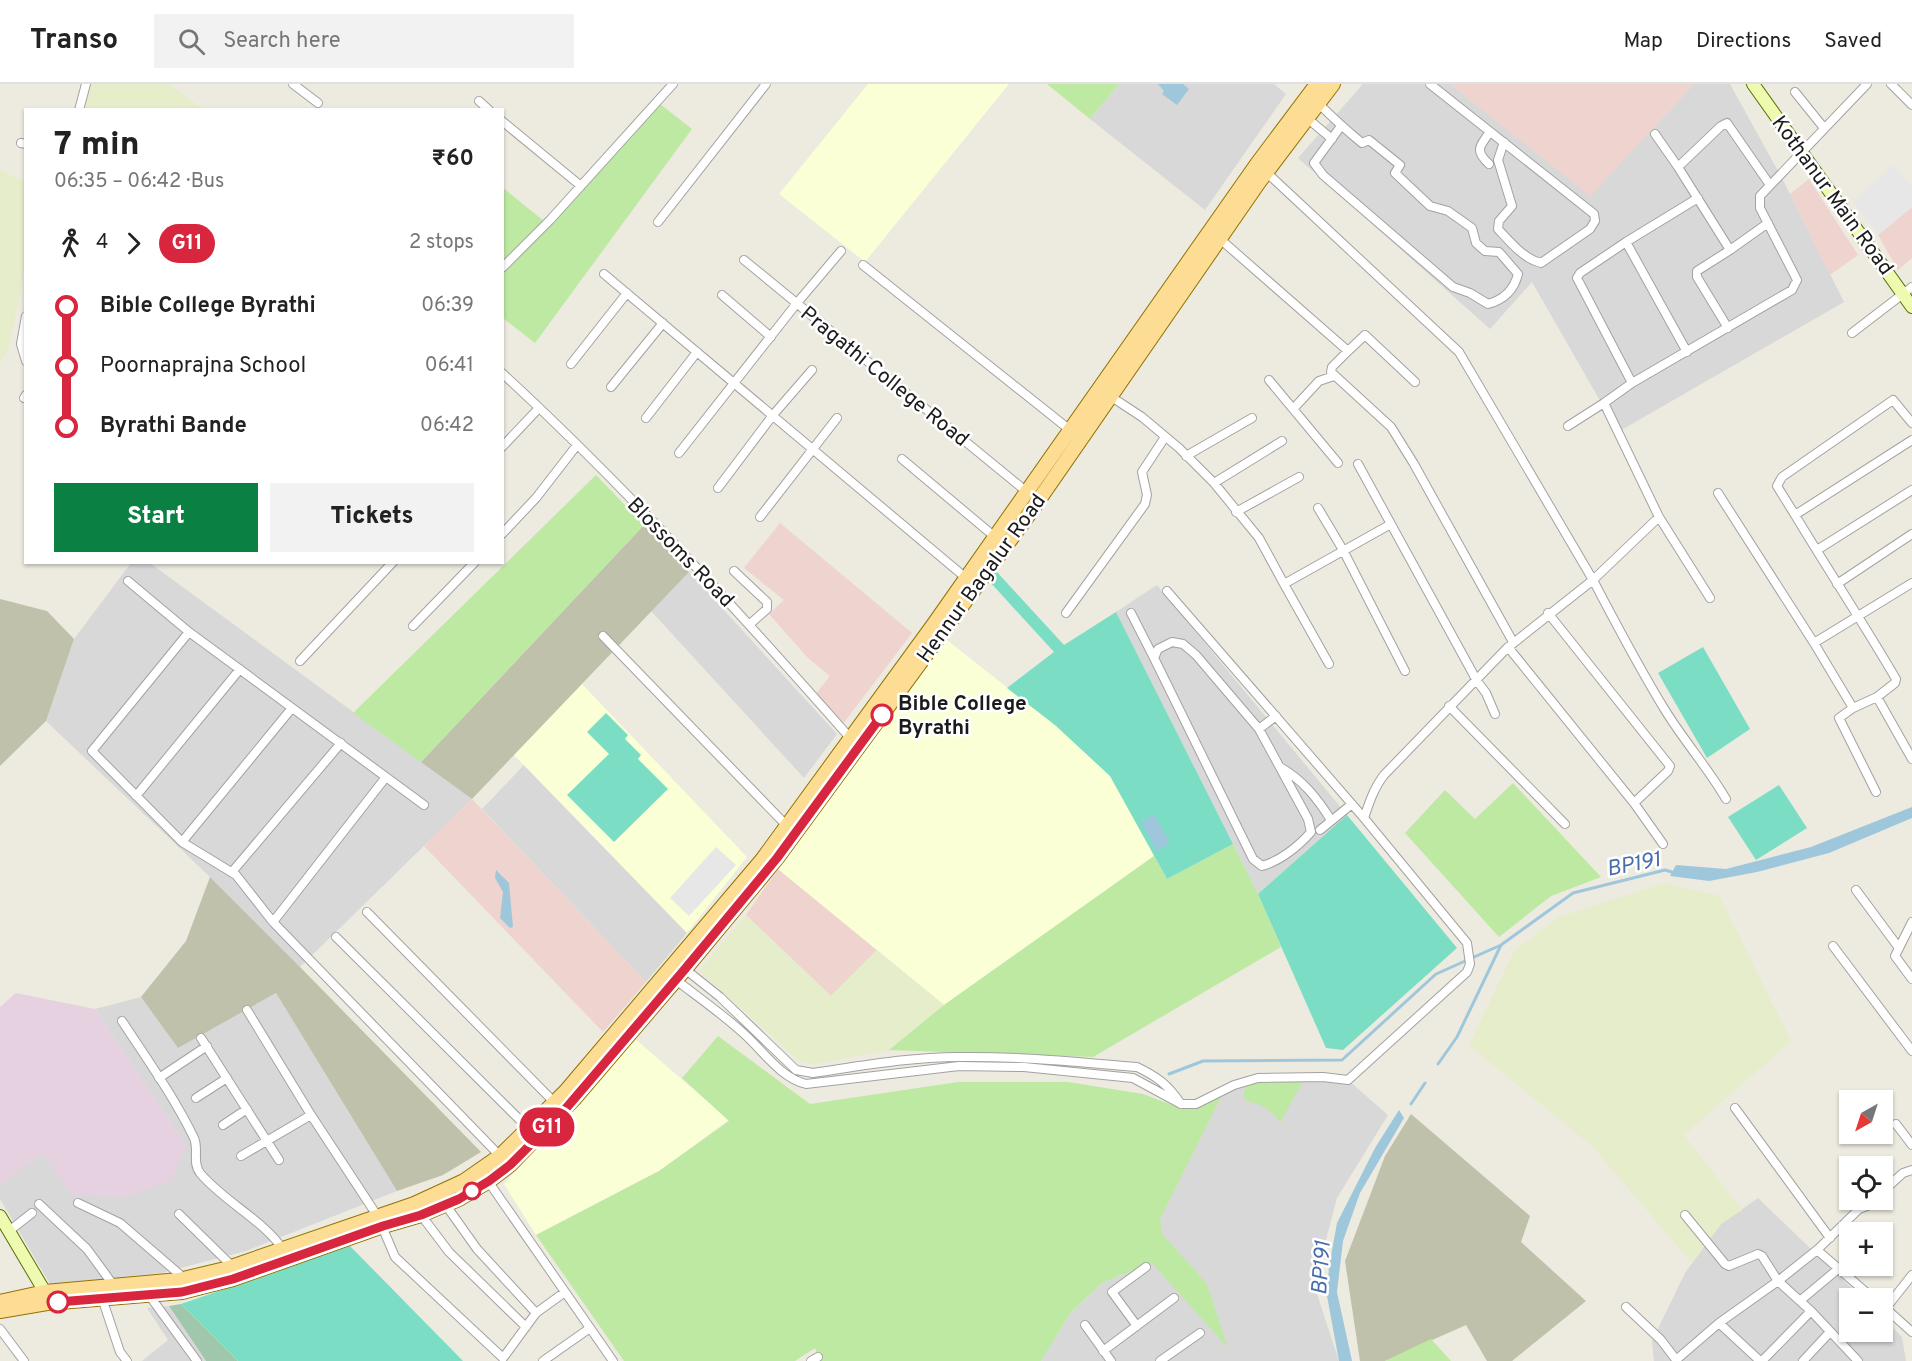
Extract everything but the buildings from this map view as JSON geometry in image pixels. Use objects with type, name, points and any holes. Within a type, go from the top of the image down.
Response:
[{"type":"main road","name":"Hennur Bagalur Road","points":[[380,1221],[421,1215],[446,1204],[485,1176],[500,1156],[554,1102],[570,1095],[676,980],[777,858],[837,768],[1027,517],[1220,239],[1262,168],[1317,84]]},
{"type":"main road","name":"Hennur Bagalur Road","points":[[0,1311],[46,1298],[114,1286],[185,1279],[286,1254],[380,1221],[464,1182],[510,1165],[570,1095],[787,826],[837,768],[850,739],[1070,430],[1262,168],[1334,84]]},
{"type":"main road","name":"Kothanur Main Road","points":[[1753,84],[1908,290],[1912,307]]},
{"type":"main road","points":[[0,1216],[46,1298]]},
{"type":"main road","name":"Hennur Bagalur Road","points":[[0,1302],[182,1292],[233,1279],[286,1254]]},
{"type":"street","points":[[80,108],[86,84]]},
{"type":"street","points":[[292,84],[318,103]]},
{"type":"street","points":[[504,266],[581,186],[673,84]]},
{"type":"street","points":[[658,222],[766,84]]},
{"type":"street","points":[[1430,84],[1504,142],[1594,214],[1595,221],[1590,229],[1541,263],[1535,262],[1512,245],[1498,229],[1499,221],[1512,206],[1498,160],[1504,142]]},
{"type":"street","points":[[1568,426],[1632,383],[1792,290],[1797,280],[1760,208],[1760,196],[1867,84]]},
{"type":"street","points":[[1891,84],[1912,105]]},
{"type":"street","points":[[1795,92],[1824,128]]},
{"type":"street","points":[[479,101],[487,108]]},
{"type":"street","points":[[1318,103],[1362,143],[1369,140],[1400,165],[1395,173],[1430,206],[1448,211],[1472,228],[1476,243],[1485,251],[1498,252],[1518,274],[1515,284],[1499,301],[1488,304],[1470,293],[1453,287],[1323,175],[1314,163],[1341,126]]},
{"type":"street","points":[[1307,118],[1332,139]]},
{"type":"street","points":[[504,123],[581,186]]},
{"type":"street","points":[[1678,167],[1727,123],[1770,185]]},
{"type":"street","points":[[1489,164],[1479,153],[1479,149],[1490,132]]},
{"type":"street","points":[[1656,134],[1730,250]]},
{"type":"street","points":[[1262,168],[1459,352],[1593,580],[1644,675],[1667,713],[1714,777],[1726,799]]},
{"type":"street","points":[[1632,383],[1577,278],[1580,273],[1626,242],[1698,198]]},
{"type":"street","points":[[1728,328],[1697,277],[1698,271],[1768,222]]},
{"type":"street","points":[[1220,239],[1348,351]]},
{"type":"street","points":[[1626,242],[1687,352]]},
{"type":"street","points":[[679,453],[841,251]]},
{"type":"street","name":"Pragathi College Road","points":[[744,260],[1027,492]]},
{"type":"street","points":[[862,265],[1070,430]]},
{"type":"street","points":[[604,274],[966,578]]},
{"type":"street","points":[[1852,333],[1908,290]]},
{"type":"street","points":[[571,363],[627,293]]},
{"type":"street","points":[[722,295],[771,338]]},
{"type":"street","points":[[611,387],[663,323]]},
{"type":"street","points":[[24,327],[21,344],[24,355]]},
{"type":"street","points":[[1415,382],[1365,335],[1332,367],[1331,372],[1391,427],[1414,464],[1511,645],[1634,803],[1663,844]]},
{"type":"street","points":[[646,418],[697,352]]},
{"type":"street","points":[[718,488],[772,415],[812,370]]},
{"type":"street","name":"Blossoms Road","points":[[504,375],[577,445],[750,624],[850,739]]},
{"type":"street","points":[[1294,408],[1319,381],[1334,376]]},
{"type":"street","points":[[1269,380],[1338,463]]},
{"type":"street","points":[[1110,396],[1142,417],[1165,437],[1214,483],[1236,512],[1241,514],[1259,538],[1329,664]]},
{"type":"street","points":[[1876,792],[1840,722],[1841,716],[1877,697],[1895,683],[1896,679],[1859,615],[1837,584],[1777,486],[1782,477],[1893,400],[1912,423]]},
{"type":"street","points":[[1604,403],[1659,517],[1710,598]]},
{"type":"street","points":[[504,445],[539,408]]},
{"type":"street","points":[[760,517],[837,418]]},
{"type":"street","points":[[1186,456],[1252,418]]},
{"type":"street","points":[[1066,613],[1145,504],[1147,495],[1142,472],[1165,437]]},
{"type":"street","points":[[1795,515],[1912,440]]},
{"type":"street","points":[[1214,483],[1282,441]]},
{"type":"street","points":[[504,532],[536,498],[577,445]]},
{"type":"street","points":[[902,459],[995,537]]},
{"type":"street","points":[[1358,464],[1477,681],[1486,693],[1495,714]]},
{"type":"street","points":[[1236,512],[1299,477]]},
{"type":"street","points":[[1817,550],[1912,490]]},
{"type":"street","points":[[1718,493],[1853,708]]},
{"type":"street","points":[[1318,508],[1343,550],[1405,671]]},
{"type":"street","points":[[1364,818],[1376,785],[1449,706],[1477,681],[1511,645],[1548,613],[1593,580],[1659,517]]},
{"type":"street","points":[[1284,584],[1390,524]]},
{"type":"street","points":[[1837,584],[1912,534]]},
{"type":"street","points":[[300,661],[391,564]]},
{"type":"street","points":[[413,626],[473,564]]},
{"type":"street","points":[[734,571],[767,602],[767,609],[750,624]]},
{"type":"street","points":[[128,581],[189,632],[424,805]]},
{"type":"street","points":[[1814,643],[1912,583]]},
{"type":"street","points":[[676,980],[744,1033],[787,1076],[806,1084],[959,1066],[1024,1067],[1133,1078],[1181,1104],[1196,1104],[1234,1085],[1258,1078],[1323,1077],[1347,1080],[1467,972],[1470,954],[1467,943],[1364,818],[1167,591]]},
{"type":"street","points":[[1131,613],[1253,859],[1262,866],[1272,863],[1311,832],[1308,819],[1259,729],[1196,655],[1183,644],[1172,642],[1158,649],[1154,658]]},
{"type":"street","points":[[1548,613],[1670,766],[1668,771],[1634,803]]},
{"type":"street","points":[[189,632],[92,751],[182,842],[236,874],[273,922],[500,1156]]},
{"type":"street","points":[[603,636],[787,826]]},
{"type":"street","points":[[136,796],[240,669]]},
{"type":"street","points":[[1877,697],[1912,759]]},
{"type":"street","points":[[1449,706],[1565,824]]},
{"type":"street","points":[[182,842],[292,708]]},
{"type":"street","points":[[1259,729],[1276,716]]},
{"type":"street","points":[[232,872],[341,743]]},
{"type":"street","points":[[1280,767],[1296,777],[1318,799],[1331,820]]},
{"type":"street","points":[[273,922],[386,777]]},
{"type":"street","points":[[1320,830],[1352,804]]},
{"type":"street","points":[[1856,891],[1899,948]]},
{"type":"street","points":[[368,912],[554,1102]]},
{"type":"street","points":[[1912,922],[1895,956],[1912,979]]},
{"type":"street","points":[[336,937],[529,1129]]},
{"type":"street","points":[[1833,946],[1912,1051]]},
{"type":"street","points":[[685,969],[720,997],[796,1070],[813,1073],[892,1062],[966,1056],[1008,1056],[1137,1067],[1169,1086],[1181,1104]]},
{"type":"street","points":[[247,1010],[311,1115],[380,1221],[394,1257],[503,1358],[536,1313],[565,1292]]},
{"type":"street","points":[[122,1021],[195,1140],[199,1172],[221,1194],[274,1237],[286,1254]]},
{"type":"street","points":[[201,1038],[279,1160]]},
{"type":"street","points":[[159,1078],[207,1046]]},
{"type":"street","points":[[844,1069],[844,1080]]},
{"type":"street","points":[[196,1098],[227,1078]]},
{"type":"street","points":[[1735,1108],[1830,1238]]},
{"type":"street","points":[[223,1125],[247,1109]]},
{"type":"street","points":[[241,1156],[311,1115]]},
{"type":"street","points":[[1896,1124],[1912,1145]]},
{"type":"street","points":[[1893,1182],[1903,1173],[1912,1170]]},
{"type":"street","points":[[485,1176],[613,1361]]},
{"type":"street","points":[[78,1203],[114,1218],[129,1228],[185,1279]]},
{"type":"street","points":[[39,1204],[87,1249],[114,1286]]},
{"type":"street","points":[[446,1204],[477,1249],[536,1313]]},
{"type":"street","points":[[1626,1308],[1661,1340],[1677,1360],[1719,1323],[1817,1250],[1858,1210]]},
{"type":"street","points":[[9,1231],[32,1213]]},
{"type":"street","points":[[179,1214],[233,1267]]},
{"type":"street","points":[[421,1215],[449,1252],[526,1328]]},
{"type":"street","points":[[1685,1215],[1725,1264],[1729,1266],[1758,1254],[1762,1256],[1778,1281],[1801,1300],[1858,1361]]},
{"type":"street","points":[[1817,1250],[1861,1288]]},
{"type":"street","points":[[1137,1326],[1112,1292],[1146,1267]]},
{"type":"street","points":[[1801,1300],[1838,1269]]},
{"type":"street","points":[[1893,1297],[1912,1275]]},
{"type":"street","points":[[149,1294],[197,1361]]},
{"type":"street","points":[[102,1298],[120,1352],[127,1361]]},
{"type":"street","points":[[1103,1351],[1174,1298]]},
{"type":"street","points":[[1719,1323],[1761,1361],[1811,1311]]},
{"type":"street","points":[[1893,1315],[1912,1332]]},
{"type":"street","points":[[1085,1325],[1111,1361]]},
{"type":"street","points":[[543,1361],[590,1328]]},
{"type":"street","points":[[0,1329],[24,1361]]},
{"type":"street","points":[[1803,1361],[1830,1332]]},
{"type":"street","points":[[1160,1361],[1200,1333]]},
{"type":"shaded area","points":[[92,84],[170,84],[201,108],[84,108]]},
{"type":"shaded area","points":[[868,84],[1009,84],[865,262],[779,194]]},
{"type":"shaded area","points":[[1119,84],[1274,84],[1286,94],[1205,210],[1090,119]]},
{"type":"shaded area","points":[[1363,84],[1450,84],[1590,195],[1694,84],[1730,84],[1783,180],[1844,302],[1618,432],[1532,282],[1490,329],[1298,158]]},
{"type":"shaded area","points":[[1450,84],[1694,84],[1590,196]]},
{"type":"shaded area","points":[[1893,165],[1912,187],[1912,207],[1878,235],[1853,201]]},
{"type":"shaded area","points":[[0,170],[24,181],[24,273],[8,351],[0,361]]},
{"type":"shaded area","points":[[1809,179],[1858,255],[1830,275],[1790,194]]},
{"type":"shaded area","points":[[1912,207],[1912,258],[1898,270],[1878,235]]},
{"type":"shaded area","points":[[780,523],[912,633],[842,725],[815,695],[830,676],[807,657],[769,614],[784,600],[744,568]]},
{"type":"shaded area","points":[[644,525],[689,572],[472,799],[421,762]]},
{"type":"shaded area","points":[[130,564],[151,564],[472,799],[300,967],[210,877],[46,721],[74,639]]},
{"type":"shaded area","points":[[689,572],[837,734],[804,778],[651,611]]},
{"type":"shaded area","points":[[1157,585],[1347,815],[1258,894],[1116,612]]},
{"type":"shaded area","points":[[0,599],[47,611],[74,639],[46,721],[0,766]]},
{"type":"shaded area","points":[[947,640],[1055,725],[1110,776],[1154,856],[944,1005],[778,869]]},
{"type":"shaded area","points":[[582,684],[747,857],[687,933],[514,755]]},
{"type":"shaded area","points":[[524,765],[687,933],[646,982],[482,809]]},
{"type":"shaded area","points":[[472,799],[646,982],[603,1032],[424,846]]},
{"type":"shaded area","points":[[716,847],[736,865],[689,916],[670,898]]},
{"type":"shaded area","points":[[778,869],[877,950],[831,996],[746,915]]},
{"type":"shaded area","points":[[210,877],[481,1152],[443,1175],[397,1191],[276,993],[178,1048],[141,997],[186,941]]},
{"type":"shaded area","points":[[1665,883],[1719,896],[1791,1041],[1684,1135],[1742,1210],[1721,1224],[1692,1263],[1592,1146],[1469,1045],[1514,951],[1559,917]]},
{"type":"shaded area","points":[[746,915],[831,996],[877,950],[944,1005],[889,1050],[814,1064],[802,1062],[699,971]]},
{"type":"shaded area","points":[[16,993],[95,1009],[186,1145],[172,1180],[126,1197],[72,1195],[43,1154],[0,1184],[0,1007]]},
{"type":"shaded area","points":[[276,993],[397,1191],[246,1251],[161,1273],[50,1284],[0,1199],[0,1184],[43,1153],[186,1145],[95,1009],[141,997],[178,1047]]},
{"type":"shaded area","points":[[634,1038],[729,1120],[659,1171],[536,1235],[504,1184]]},
{"type":"shaded area","points":[[1258,1078],[1348,1080],[1388,1115],[1337,1198],[1314,1285],[1339,1361],[1041,1361],[1071,1312],[1102,1283],[1152,1263],[1131,1240],[1196,1104]]},
{"type":"shaded area","points":[[1411,1114],[1530,1216],[1521,1242],[1586,1301],[1512,1361],[1487,1361],[1466,1325],[1385,1361],[1360,1361],[1345,1261],[1385,1156]]},
{"type":"shaded area","points":[[1758,1198],[1852,1288],[1839,1288],[1839,1342],[1893,1342],[1893,1328],[1902,1337],[1906,1361],[1654,1361],[1652,1341],[1685,1273],[1721,1224]]},
{"type":"shaded area","points":[[181,1304],[238,1361],[206,1361],[169,1306]]},
{"type":"shaded area","points":[[169,1306],[206,1361],[142,1361],[168,1340],[147,1308]]},
{"type":"green space","points":[[1047,84],[1119,84],[1090,119]]},
{"type":"green space","points":[[660,104],[692,129],[535,343],[504,319],[504,189],[550,226]]},
{"type":"green space","points":[[596,475],[644,525],[421,762],[353,713]]},
{"type":"green space","points":[[997,572],[1064,645],[1116,612],[1233,844],[1167,879],[1110,776],[1055,725],[1007,688],[1054,652],[990,582]]},
{"type":"green space","points":[[1703,647],[1750,729],[1707,758],[1658,673]]},
{"type":"green space","points":[[606,713],[628,735],[625,739],[641,755],[638,759],[668,789],[614,842],[567,795],[609,754],[587,732]]},
{"type":"green space","points":[[1513,783],[1601,877],[1551,896],[1499,937],[1405,833],[1445,790],[1475,819]]},
{"type":"green space","points":[[1779,785],[1807,828],[1756,860],[1728,817]]},
{"type":"green space","points":[[1347,815],[1457,948],[1343,1050],[1326,1048],[1258,894]]},
{"type":"green space","points":[[1233,844],[1281,947],[1093,1057],[889,1050],[944,1005],[1154,856],[1167,879]]},
{"type":"green space","points":[[718,1036],[810,1104],[958,1082],[1068,1082],[1143,1094],[1183,1109],[1225,1089],[1160,1219],[1162,1234],[1207,1284],[1228,1348],[1152,1263],[1102,1283],[1071,1312],[1041,1361],[819,1361],[815,1348],[795,1361],[624,1361],[536,1235],[659,1171],[729,1121],[682,1078]]},
{"type":"green space","points":[[1305,1077],[1280,1123],[1265,1107],[1244,1100],[1245,1082]]},
{"type":"green space","points":[[350,1246],[463,1361],[238,1361],[181,1304]]},
{"type":"green space","points":[[1431,1339],[1451,1361],[1385,1361]]},
{"type":"water","points":[[1158,84],[1183,84],[1189,89],[1177,105],[1162,94],[1164,91]]},
{"type":"water","points":[[1912,807],[1912,818],[1829,853],[1757,872],[1709,881],[1670,876],[1676,865],[1726,869],[1811,847]]},
{"type":"water","points":[[1154,814],[1170,843],[1157,851],[1141,822]]},
{"type":"water","points":[[496,870],[509,883],[513,927],[510,928],[500,918],[503,892],[495,878]]},
{"type":"water","points":[[1399,1110],[1404,1118],[1360,1193],[1343,1241],[1337,1292],[1352,1361],[1339,1361],[1327,1296],[1329,1267],[1337,1223],[1375,1148]]},
{"type":"waterway","name":"BP191","points":[[1438,1064],[1457,1037],[1501,945],[1573,893],[1665,870],[1675,873]]},
{"type":"waterway","points":[[1169,1074],[1203,1061],[1342,1060],[1436,974],[1501,945]]},
{"type":"waterway","points":[[1411,1104],[1425,1083]]},
{"type":"bus line","name":"G11","points":[[58,1302],[182,1292],[233,1279],[383,1226],[421,1215],[459,1199],[489,1181],[510,1165],[562,1113],[685,969],[777,858],[882,715]]},
{"type":"place","name":"Bible College Byrathi","points":[[882,715]]}]
